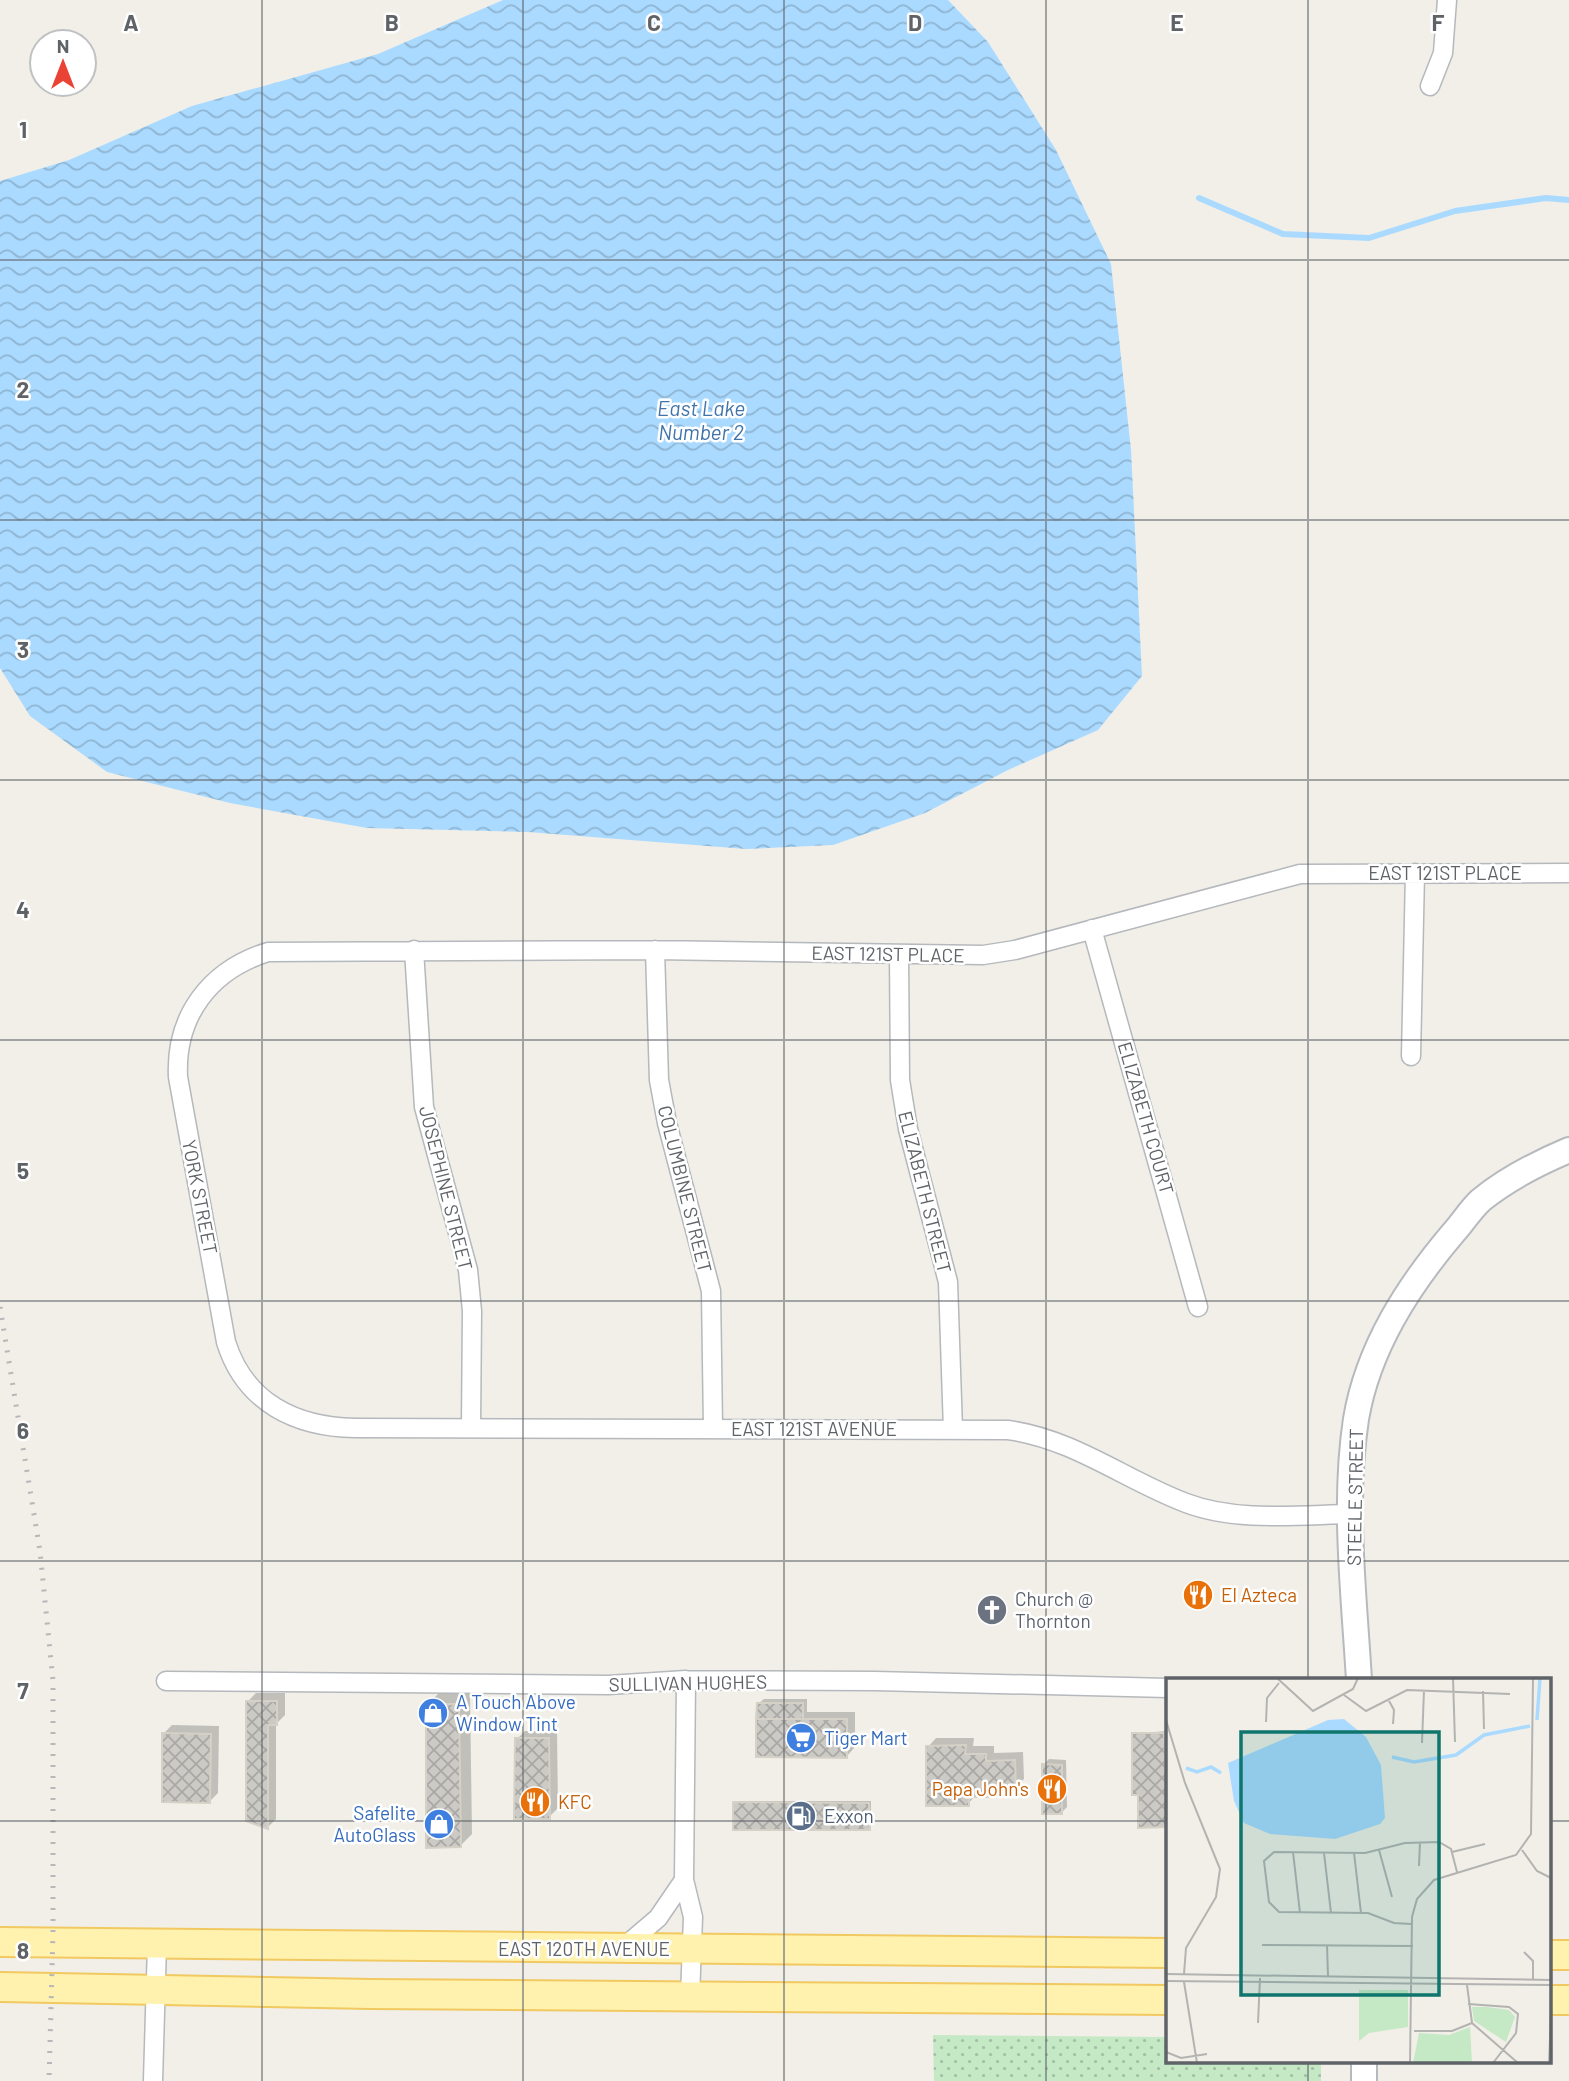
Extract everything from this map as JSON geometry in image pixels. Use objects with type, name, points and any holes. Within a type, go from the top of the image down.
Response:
[{"type":"main road","name":"EAST 120TH AVENUE","points":[[0,1942],[1166,1953]]},
{"type":"main road","points":[[0,1987],[690,1997],[1166,2000]]},
{"type":"street","points":[[1430,86],[1443,53],[1447,0]]},
{"type":"street","points":[[1411,1056],[1415,873]]},
{"type":"street","name":"EAST 121ST PLACE","points":[[208,987],[227,970],[248,958],[268,952],[655,950],[983,955],[1015,950],[1290,876],[1569,873]]},
{"type":"street","name":"ELIZABETH COURT","points":[[1091,929],[1198,1307]]},
{"type":"street","name":"JOSEPHINE STREET","points":[[414,950],[424,1107],[468,1270],[472,1311],[471,1427]]},
{"type":"street","name":"COLUMBINE STREET","points":[[655,950],[659,1080],[667,1123],[711,1291],[713,1428]]},
{"type":"street","name":"ELIZABETH STREET","points":[[899,954],[900,1080],[908,1129],[948,1282],[953,1430]]},
{"type":"street","name":"YORK STREET","points":[[208,987],[185,1022],[177,1060],[178,1077],[226,1342],[236,1367],[265,1400]]},
{"type":"street","name":"STEELE STREET","points":[[1359,1678],[1351,1514],[1352,1464],[1359,1403],[1370,1367],[1402,1301],[1435,1254],[1480,1201],[1530,1167],[1569,1150]]},
{"type":"street","name":"EAST 121ST AVENUE","points":[[265,1400],[304,1422],[332,1428],[1008,1430],[1052,1438],[1143,1485],[1208,1509],[1296,1516],[1351,1514]]},
{"type":"street","points":[[686,1680],[684,1880],[693,1917],[690,1997]]},
{"type":"street","name":"SULLIVAN HUGHES","points":[[166,1681],[608,1685],[686,1680],[1166,1688]]},
{"type":"street","points":[[623,1948],[657,1918],[684,1880]]},
{"type":"street","points":[[153,2081],[157,1944]]},
{"type":"green space","points":[[933,2035],[1166,2037],[1166,2064],[1321,2064],[1321,2081],[934,2081]]},
{"type":"water","name":"East Lake Number 2","points":[[503,0],[948,0],[988,42],[1056,150],[1111,264],[1131,450],[1142,676],[1098,730],[1008,770],[925,813],[833,845],[746,849],[528,832],[367,828],[230,803],[107,772],[30,716],[0,668],[0,181],[69,160],[192,106],[378,54]]},
{"type":"building","points":[[246,1701],[277,1701],[277,1725],[268,1725],[268,1829],[246,1821]]},
{"type":"building","points":[[757,1703],[803,1703],[803,1719],[756,1719]]},
{"type":"building","points":[[426,1704],[459,1704],[461,1847],[426,1848]]},
{"type":"building","name":"Tiger Mart","points":[[756,1719],[847,1719],[847,1758],[756,1757]]},
{"type":"building","points":[[162,1733],[211,1734],[210,1803],[162,1802]]},
{"type":"building","points":[[1132,1733],[1164,1733],[1166,1827],[1138,1828],[1138,1795],[1132,1795]]},
{"type":"building","points":[[515,1738],[549,1738],[550,1819],[514,1819]]},
{"type":"building","points":[[966,1745],[965,1754],[986,1754],[986,1761],[1015,1760],[1016,1789],[988,1789],[988,1797],[969,1797],[969,1806],[926,1806],[926,1746]]},
{"type":"building","name":"Papa John's","points":[[1042,1764],[1062,1765],[1062,1814],[1042,1814]]},
{"type":"building","name":"Exxon","points":[[733,1802],[869,1803],[870,1830],[733,1830]]},
{"type":"waterway","points":[[1199,198],[1283,234],[1369,238],[1455,211],[1546,198],[1569,200]]},
{"type":"railway","points":[[0,1307],[40,1551],[53,1681],[53,1933],[49,2081]]},
{"type":"place","name":"El Azteca","points":[[1198,1595]]},
{"type":"place","name":"Church @ Thornton","points":[[992,1610]]},
{"type":"place","name":"A Touch Above Window Tint","points":[[433,1713]]},
{"type":"place","name":"Tiger Mart","points":[[801,1738]]},
{"type":"place","name":"Papa John's","points":[[1052,1789]]},
{"type":"place","name":"KFC","points":[[535,1802]]},
{"type":"place","name":"Exxon","points":[[801,1816]]},
{"type":"place","name":"Safelite AutoGlass","points":[[439,1824]]}]
